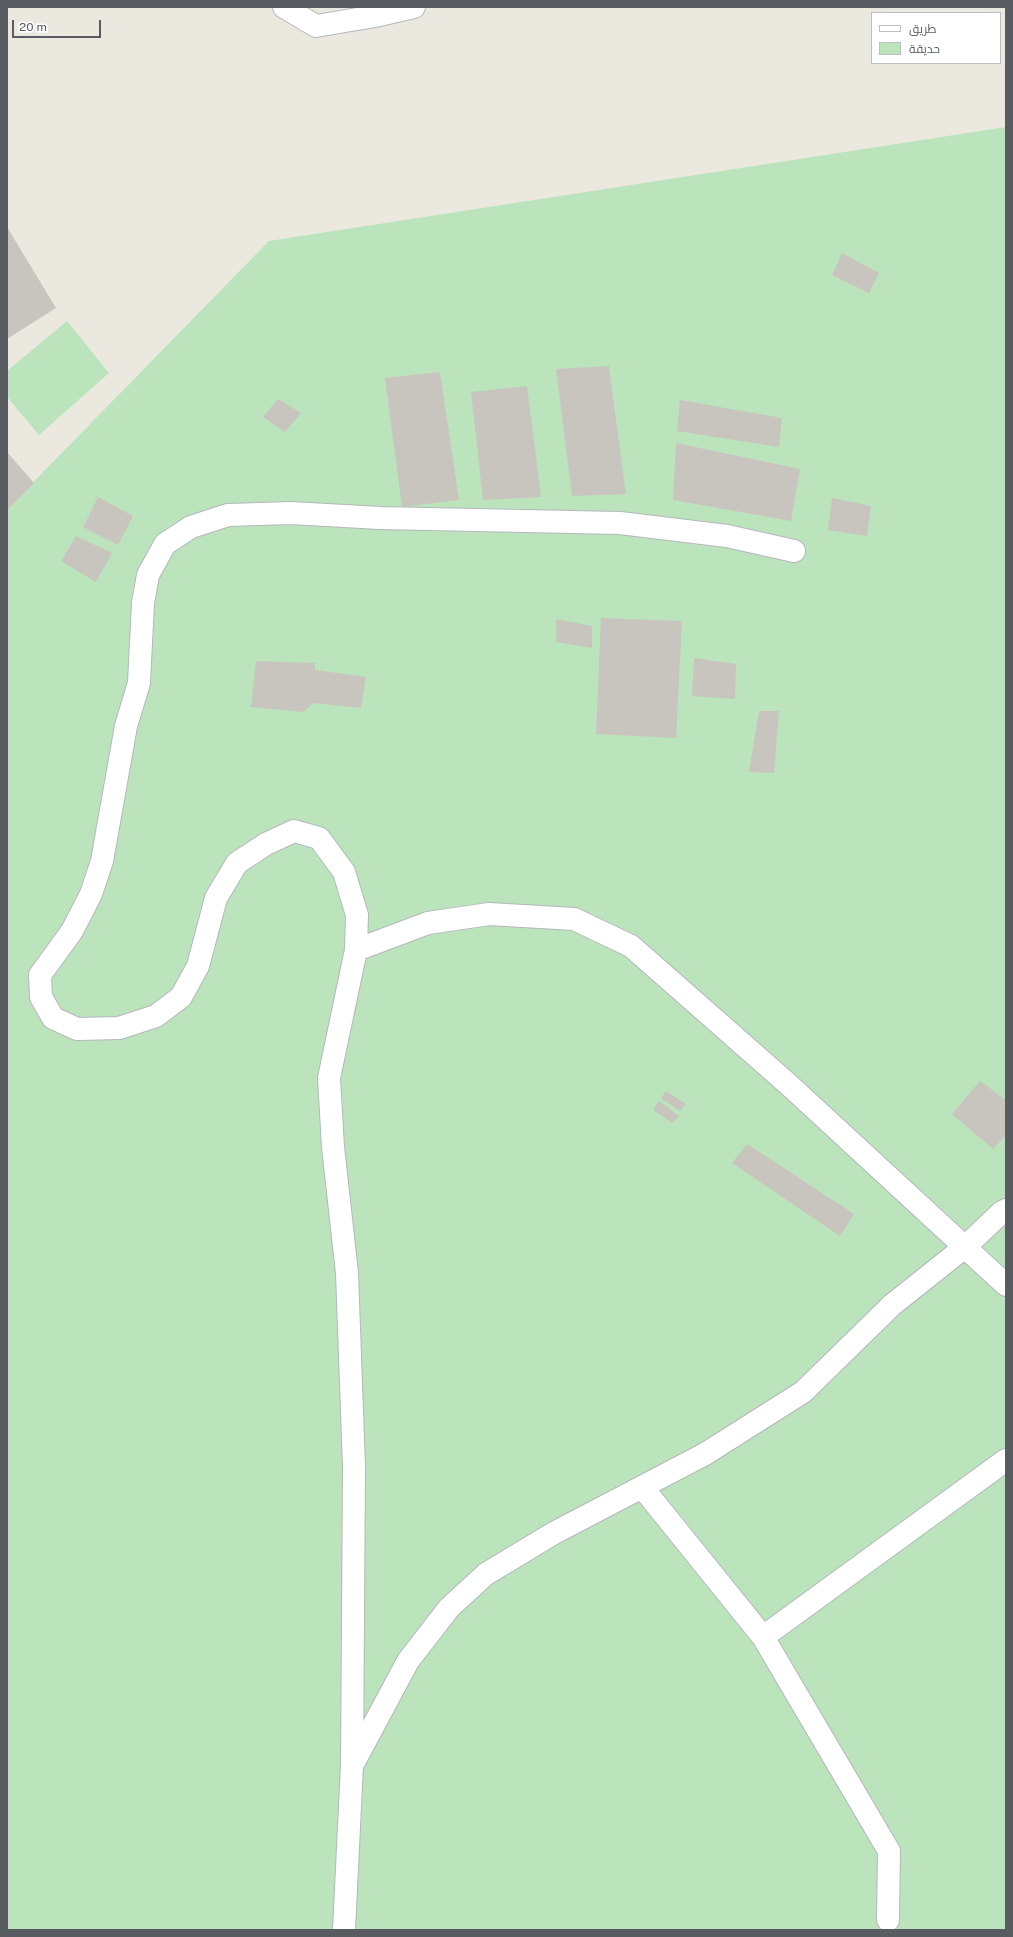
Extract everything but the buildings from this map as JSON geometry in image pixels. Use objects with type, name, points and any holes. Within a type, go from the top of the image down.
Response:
[{"type":"street","points":[[284,7],[316,26],[375,16],[414,7]]},
{"type":"street","points":[[344,1930],[352,1765],[354,1467],[347,1273],[333,1147],[329,1078],[356,950],[357,915],[344,872],[319,838],[294,831],[266,844],[237,863],[216,898],[198,966],[181,998],[156,1016],[119,1028],[77,1028],[53,1018],[41,997],[40,975],[72,931],[90,894],[102,861],[126,726],[139,683],[143,603],[148,575],[165,544],[191,527],[228,515],[291,513],[380,518],[620,523],[727,536],[794,551]]},
{"type":"street","points":[[356,950],[428,923],[489,914],[574,919],[631,946],[788,1084],[966,1246],[1006,1285]]},
{"type":"street","points":[[352,1765],[408,1661],[449,1608],[486,1574],[554,1533],[705,1454],[803,1392],[892,1305],[966,1246],[1006,1210]]},
{"type":"street","points":[[763,1637],[1006,1460]]},
{"type":"street","points":[[642,1487],[763,1637],[889,1851],[888,1920]]},
{"type":"green space","points":[[1006,127],[1006,1930],[7,1930],[7,509],[269,241]]},
{"type":"green space","points":[[67,321],[109,373],[39,435],[7,397],[7,371]]}]
